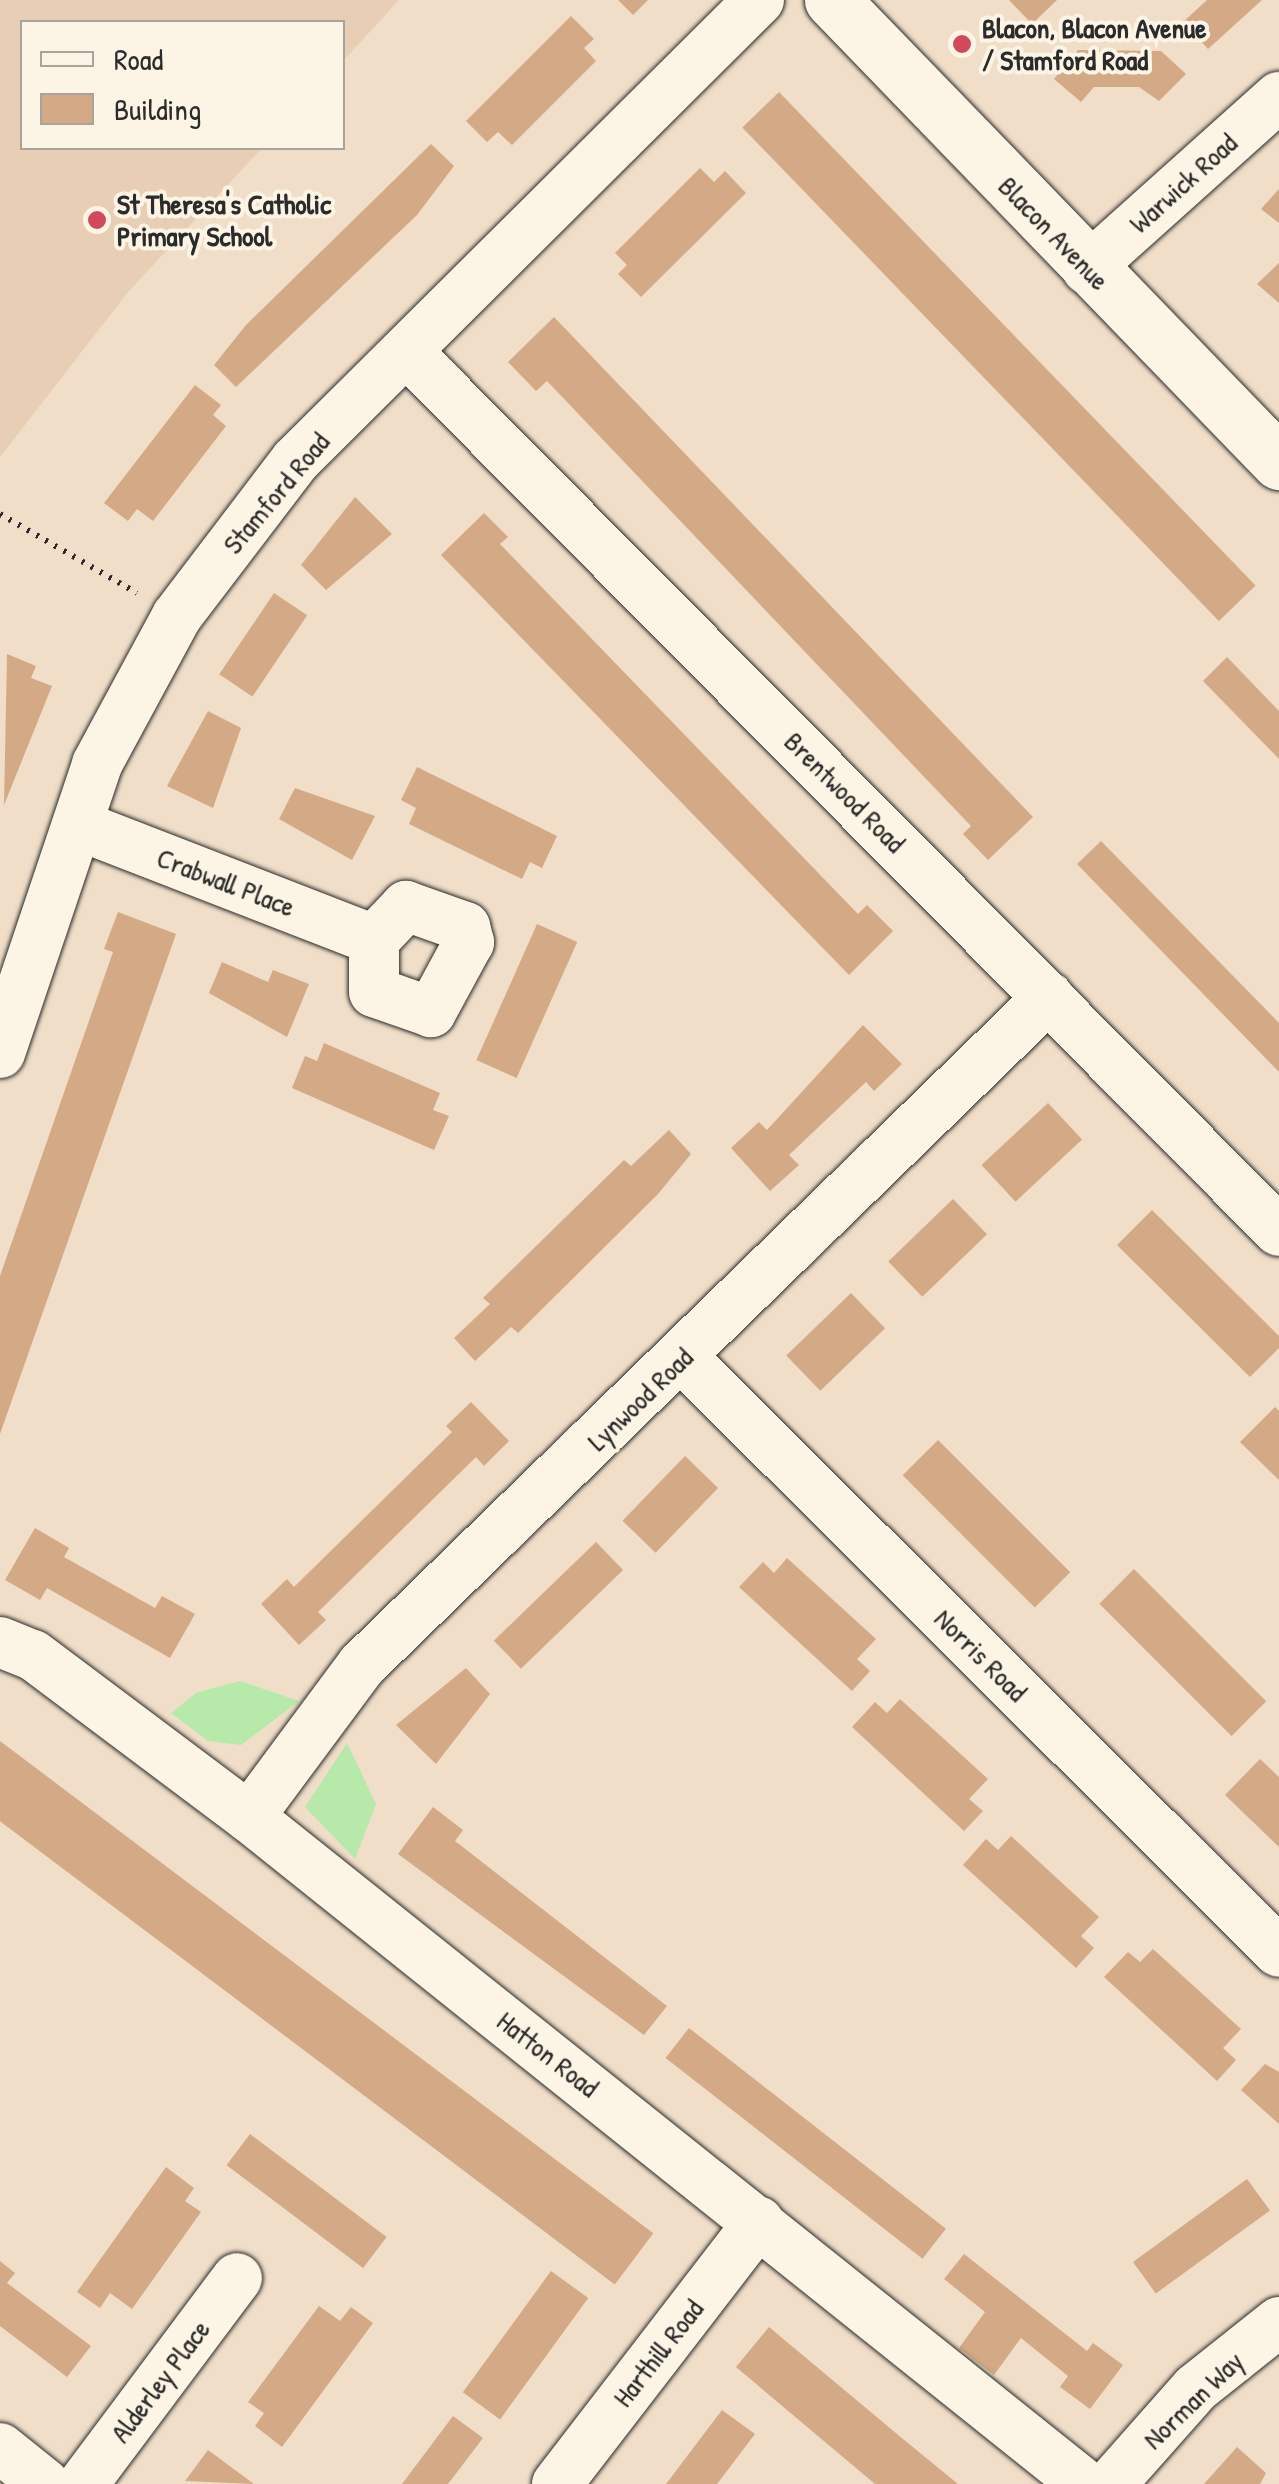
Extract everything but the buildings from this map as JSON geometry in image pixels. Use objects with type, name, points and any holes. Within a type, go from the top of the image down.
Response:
[{"type":"street","name":"Stamford Road","points":[[0,1054],[97,764],[177,616],[295,461],[410,354],[759,0]]},
{"type":"street","name":"Blacon Avenue","points":[[832,0],[1088,269],[1279,462]]},
{"type":"street","name":"Warwick Road","points":[[1088,269],[1279,97]]},
{"type":"street","name":"Brentwood Road","points":[[410,354],[1279,1231]]},
{"type":"street","name":"Crabwall Place","points":[[78,825],[374,940]]},
{"type":"street","name":"Lynwood Road","points":[[250,1817],[362,1666],[683,1358],[1049,996]]},
{"type":"street","name":"Norris Road","points":[[683,1358],[1279,1952]]},
{"type":"street","name":"Hatton Road","points":[[0,1642],[33,1655],[250,1817],[1084,2484]]},
{"type":"street","name":"Harthill Road","points":[[557,2484],[759,2222]]},
{"type":"street","name":"Alderley Place","points":[[83,2484],[237,2278]]},
{"type":"street","name":"Norman Way","points":[[1111,2484],[1196,2388],[1279,2322]]},
{"type":"street","points":[[0,2448],[45,2484]]},
{"type":"path","points":[[0,514],[177,616]]},
{"type":"shaded area","name":"St Theresa's Catholic Primary School","points":[[0,0],[399,0],[345,59],[345,20],[20,20],[20,150],[260,150],[128,292],[0,457]]},
{"type":"green space","points":[[240,1681],[299,1701],[241,1745],[208,1741],[171,1713],[196,1693]]},
{"type":"green space","points":[[347,1743],[376,1804],[355,1859],[305,1807]]},
{"type":"place","name":"Blacon, Blacon Avenue / Stamford Road","points":[[962,44]]},
{"type":"place","name":"St Theresa's Catholic Primary School","points":[[97,220]]}]
